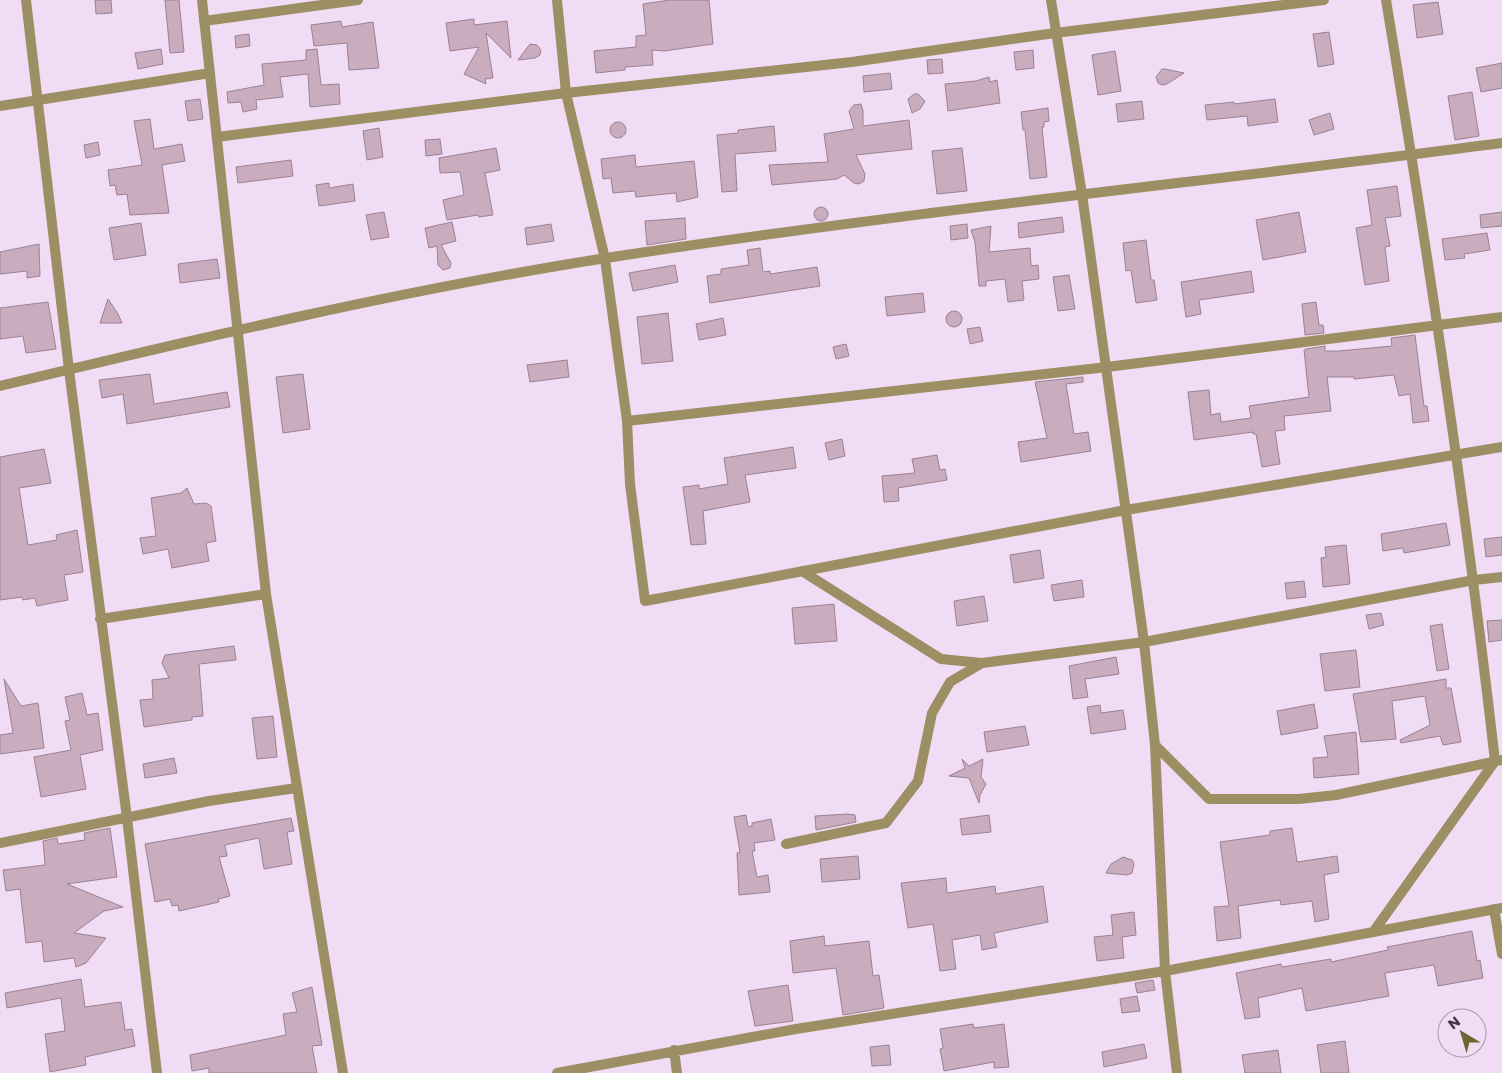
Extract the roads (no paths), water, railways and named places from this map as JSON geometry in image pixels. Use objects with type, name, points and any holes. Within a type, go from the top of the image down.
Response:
[{"type":"street","points":[[26,0],[69,370],[127,818],[156,1073]]},
{"type":"street","points":[[202,0],[236,330],[266,594],[343,1073]]},
{"type":"street","points":[[204,21],[358,0]]},
{"type":"street","points":[[557,0],[566,93],[605,258],[627,422],[630,484],[645,601],[1126,510],[1456,454],[1502,448]]},
{"type":"street","points":[[1051,0],[1107,366],[1144,642],[1154,745],[1165,971],[1177,1073]]},
{"type":"street","points":[[217,137],[566,93],[852,62],[1055,33],[1324,0]]},
{"type":"street","points":[[1374,931],[1498,761],[1439,324],[1386,0]]},
{"type":"street","points":[[0,106],[210,73]]},
{"type":"street","points":[[0,386],[236,330],[605,258],[1082,194],[1502,143]]},
{"type":"street","points":[[627,422],[1107,366],[1502,317]]},
{"type":"street","points":[[802,571],[941,659],[982,663],[1144,642],[1474,580],[1502,577]]},
{"type":"street","points":[[100,619],[266,594]]},
{"type":"street","points":[[786,844],[886,824],[918,781],[932,713],[950,682],[982,663]]},
{"type":"street","points":[[1154,745],[1209,799],[1299,799],[1327,796],[1498,761]]},
{"type":"street","points":[[0,843],[209,801],[296,788]]},
{"type":"street","points":[[557,1073],[674,1050],[1165,971],[1498,908],[1502,954]]},
{"type":"street","points":[[674,1050],[677,1073]]}]
